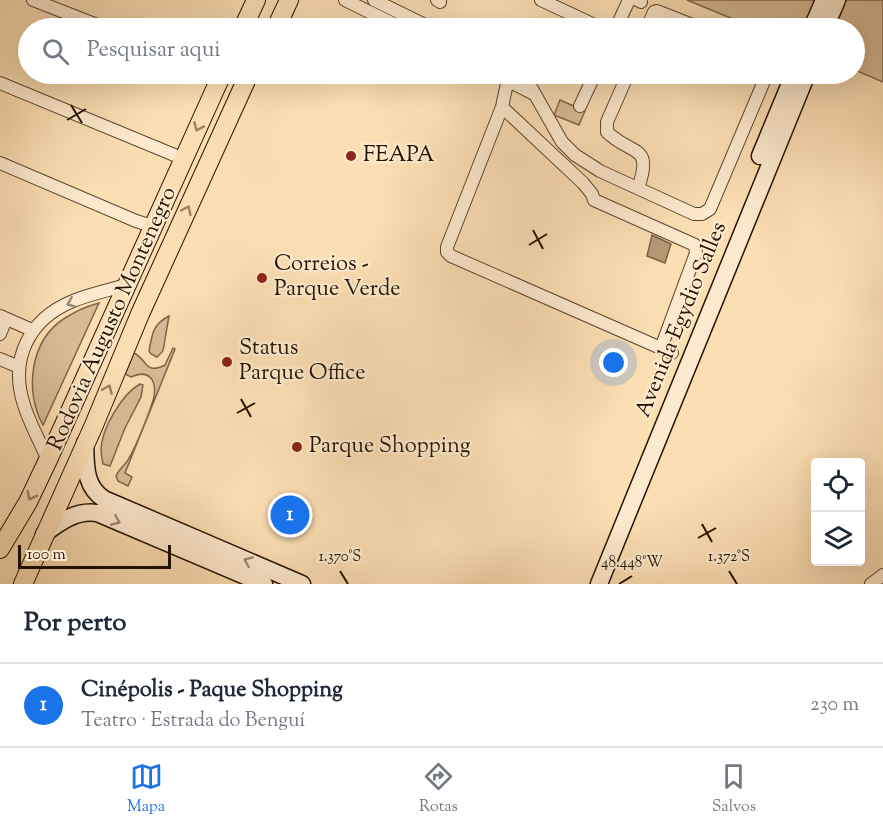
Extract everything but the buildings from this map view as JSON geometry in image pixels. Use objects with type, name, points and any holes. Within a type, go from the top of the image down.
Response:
[{"type":"main road","points":[[237,18],[245,0]]},
{"type":"main road","points":[[248,18],[256,0]]},
{"type":"main road","points":[[273,18],[281,0]]},
{"type":"main road","points":[[281,18],[289,0]]},
{"type":"main road","name":"Rodovia Augusto Montenegro","points":[[0,549],[28,502],[48,460],[217,84]]},
{"type":"main road","name":"Rodovia Augusto Montenegro","points":[[23,584],[140,314],[244,84]]},
{"type":"street","points":[[33,0],[79,18]]},
{"type":"street","points":[[345,0],[382,18]]},
{"type":"street","points":[[374,0],[411,18]]},
{"type":"street","points":[[541,0],[580,18]]},
{"type":"street","points":[[623,18],[636,0]]},
{"type":"street","points":[[816,18],[824,0]]},
{"type":"street","points":[[829,18],[837,0]]},
{"type":"street","points":[[651,18],[657,11],[675,18]]},
{"type":"street","points":[[0,82],[184,159]]},
{"type":"street","points":[[502,106],[583,183],[594,200],[695,245],[696,253],[666,350],[451,256],[447,252],[447,246],[509,84]]},
{"type":"street","points":[[529,84],[562,142],[574,155],[600,171],[694,214],[702,214],[710,209],[763,84]]},
{"type":"street","points":[[580,106],[590,84]]},
{"type":"street","points":[[623,84],[607,122],[607,132],[613,139],[638,151],[644,160],[644,170],[638,188]]},
{"type":"street","name":"Avenida Egydio Salles","points":[[586,584],[790,84]]},
{"type":"street","name":"Avenida Egydio Salles","points":[[599,584],[803,84]]},
{"type":"street","points":[[0,163],[152,226]]},
{"type":"street","points":[[48,460],[24,406],[19,387],[19,367],[24,345],[32,330],[54,310],[74,300],[127,285]]},
{"type":"street","points":[[0,334],[3,318],[32,330]]},
{"type":"street","points":[[0,360],[19,367]]},
{"type":"street","points":[[85,442],[87,474],[94,491],[104,499],[302,584]]},
{"type":"street","points":[[87,513],[86,501],[94,491]]},
{"type":"street","points":[[44,534],[69,517],[97,513],[264,584]]},
{"type":"street","points":[[872,584],[883,575]]},
{"type":"shaded area","points":[[687,0],[883,0],[883,82],[865,74],[865,18],[731,18]]},
{"type":"shaded area","points":[[560,100],[585,111],[579,125],[554,115]]},
{"type":"shaded area","points":[[652,235],[671,244],[665,263],[647,256]]},
{"type":"shaded area","points":[[99,303],[43,425],[37,412],[32,382],[34,367],[44,339],[65,318]]},
{"type":"shaded area","points":[[169,316],[163,351],[157,357],[149,351],[152,335],[156,326]]},
{"type":"shaded area","points":[[173,348],[175,349],[125,473],[132,477],[128,486],[118,481],[116,476],[135,446],[155,391],[153,381],[147,375],[131,377],[125,374],[134,353],[150,367],[158,368],[165,365]]},
{"type":"shaded area","points":[[140,384],[143,385],[141,397],[125,428],[110,466],[103,464],[102,441],[109,422],[126,395]]},
{"type":"place","name":"FEAPA","points":[[351,156]]},
{"type":"place","name":"Correios - Parque Verde","points":[[262,278]]},
{"type":"place","name":"Status Parque Office","points":[[227,362]]},
{"type":"place","name":"Parque Shopping","points":[[297,447]]},
{"type":"place","name":"Cinépolis - Paque Shopping","points":[[290,515]]}]
